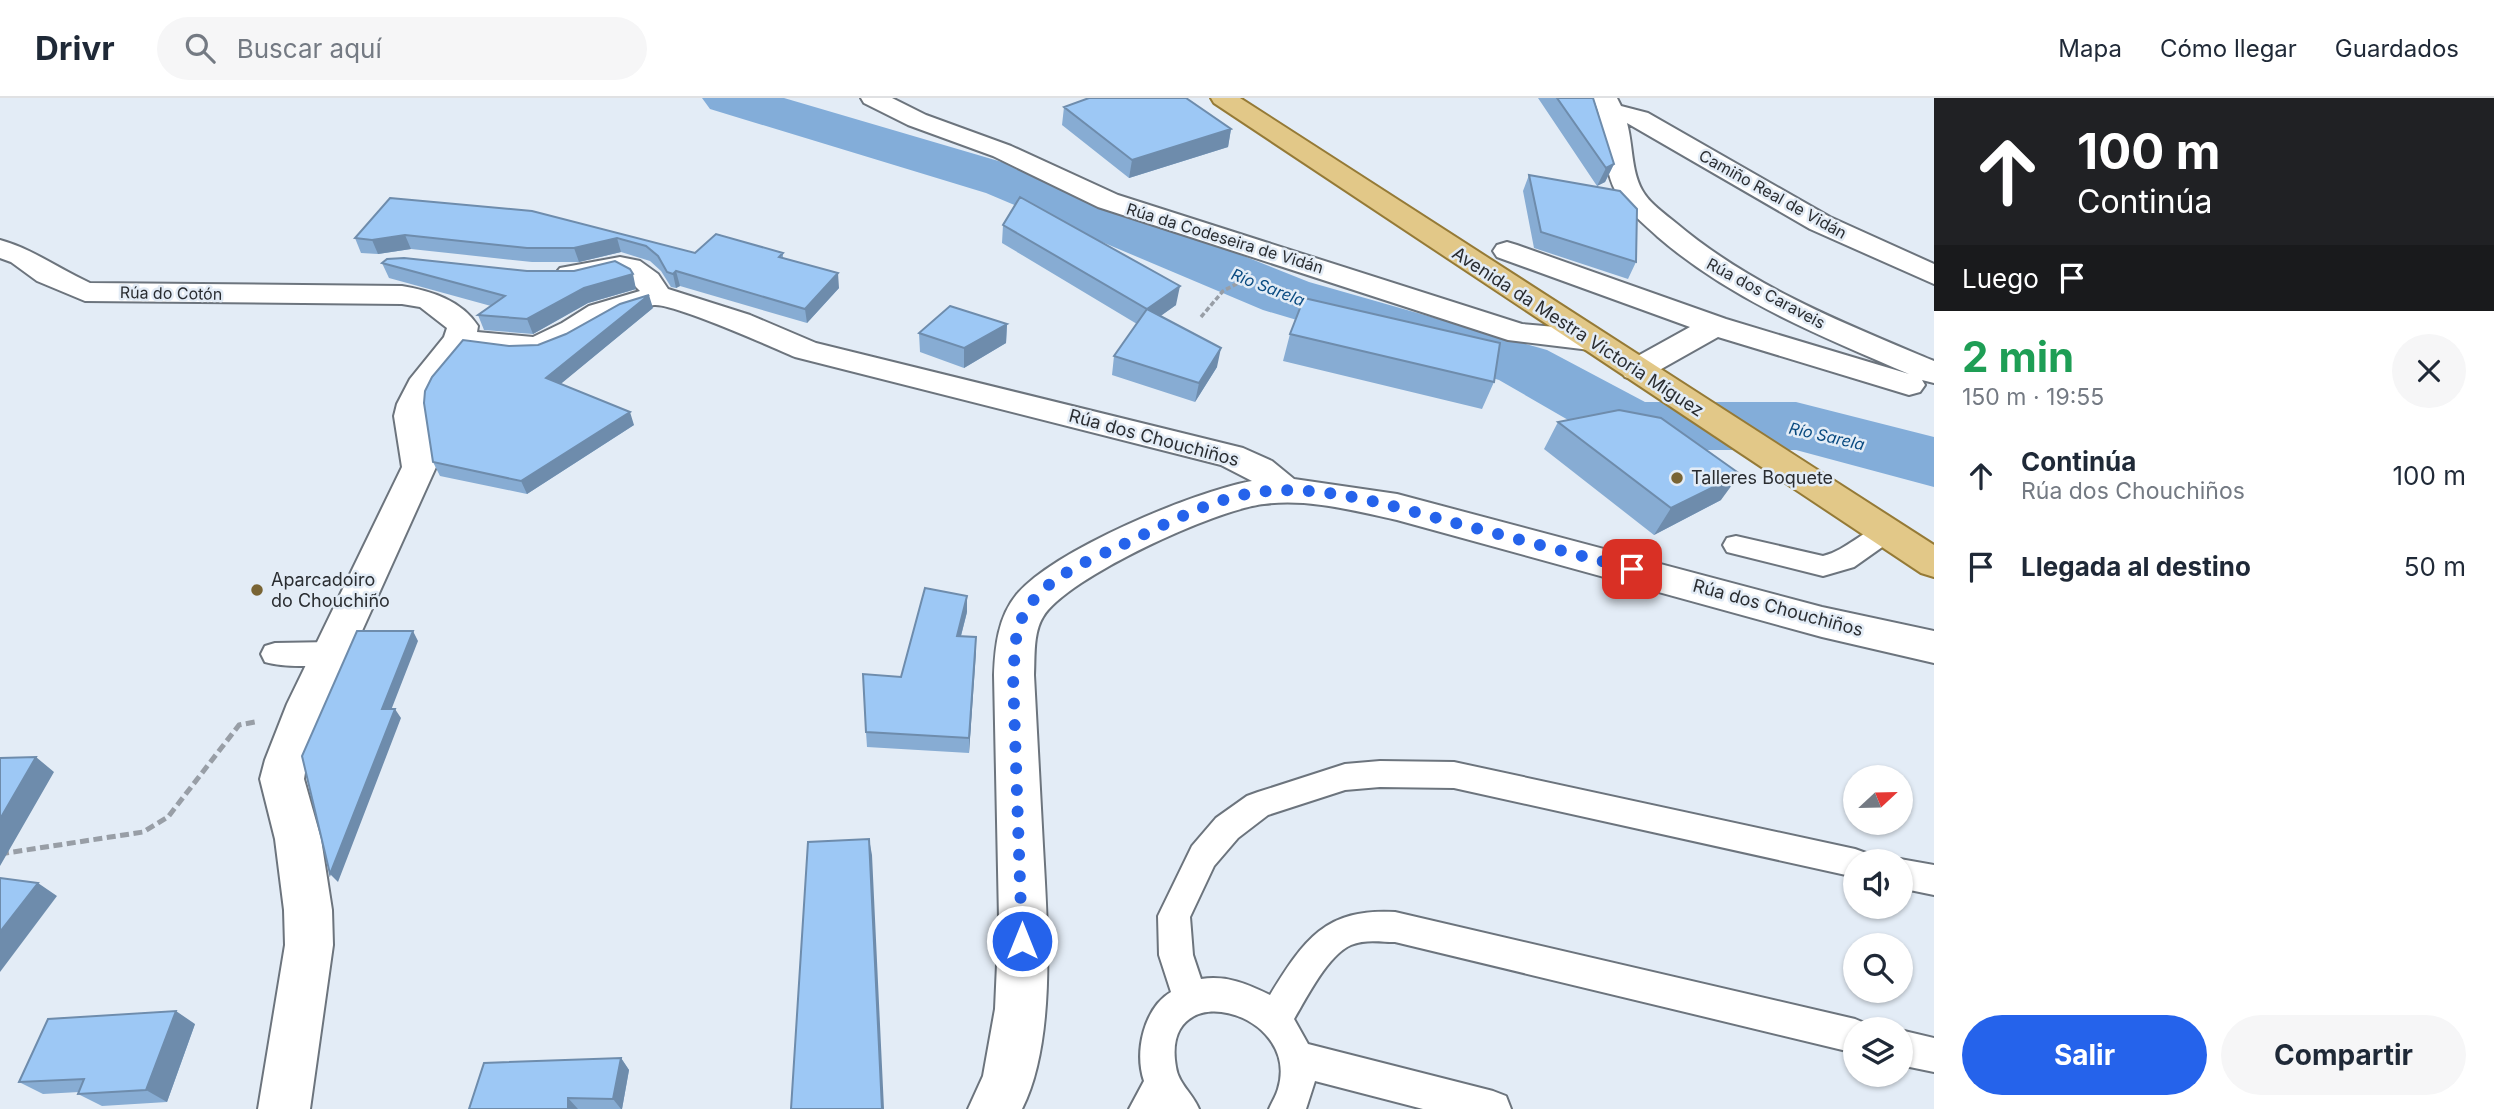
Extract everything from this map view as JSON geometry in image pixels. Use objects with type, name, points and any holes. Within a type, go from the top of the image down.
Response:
[{"type":"main road","name":"Avenida da Mestra Victoria Míguez","points":[[1223,98],[1934,563]]},
{"type":"street","name":"Rúa da Codeseira de Vidán","points":[[873,98],[917,120],[1002,151],[1108,201],[1519,333],[1590,340]]},
{"type":"street","name":"Camiño Real de Vidán","points":[[1610,105],[1639,118],[1820,223],[1934,275]]},
{"type":"street","name":"Rúa dos Caraveis","points":[[1610,105],[1618,127],[1622,172],[1633,198],[1672,235],[1711,265],[1764,295],[1934,373]]},
{"type":"street","name":"Rúa do Cotón","points":[[0,249],[21,256],[47,275],[85,292],[352,293]]},
{"type":"street","points":[[1507,251],[1715,326],[1934,393]]},
{"type":"street","points":[[459,339],[538,347],[573,330],[600,312],[657,295],[649,278],[630,266],[620,264],[579,274],[543,274]]},
{"type":"street","points":[[352,293],[375,269]]},
{"type":"street","points":[[284,1109],[303,998],[309,944],[308,910],[298,839],[282,779],[286,760],[308,704],[419,467],[411,416],[413,404],[421,386],[459,339],[463,326],[429,300],[402,295],[352,293]]},
{"type":"street","name":"Rúa dos Chouchiños","points":[[657,295],[739,322],[806,350],[1231,456],[1260,469],[1285,490],[1336,495],[1397,507],[1822,622],[1934,647]]},
{"type":"street","points":[[1650,379],[1715,326]]},
{"type":"street","points":[[994,1109],[1008,1082],[1020,1009],[1023,919],[1013,676],[1020,624],[1029,606],[1048,587],[1100,555],[1205,506],[1237,496],[1285,490]]},
{"type":"lane","points":[[1736,545],[1823,566],[1845,560],[1886,532]]},
{"type":"lane","points":[[275,654],[332,653]]},
{"type":"lane","points":[[1190,998],[1176,955],[1174,916],[1203,856],[1227,828],[1258,805],[1345,777],[1380,774],[1454,775],[1843,860]]},
{"type":"lane","points":[[1913,876],[1934,880]]},
{"type":"lane","points":[[1275,1019],[1309,964],[1339,934],[1368,926],[1395,927],[1843,1032]]},
{"type":"lane","points":[[1163,1101],[1157,1064],[1157,1043],[1168,1016],[1190,998],[1211,992],[1234,994],[1256,1004],[1275,1019],[1288,1037],[1296,1059],[1297,1082],[1287,1109]]},
{"type":"lane","points":[[1913,1049],[1934,1055]]},
{"type":"lane","points":[[1296,1059],[1493,1109]]},
{"type":"path","points":[[1200,317],[1231,286]]},
{"type":"path","points":[[0,854],[143,832],[168,817],[239,725],[278,717],[308,704]]},
{"type":"building","points":[[1089,98],[1186,98],[1231,129],[1132,160],[1064,107]]},
{"type":"building","points":[[1557,98],[1593,98],[1614,164],[1606,168]]},
{"type":"building","points":[[1529,175],[1620,191],[1637,209],[1636,262],[1541,232]]},
{"type":"building","points":[[1020,197],[1180,286],[1147,309],[1003,225]]},
{"type":"building","points":[[390,198],[532,211],[695,253],[716,234],[783,253],[779,257],[838,273],[805,309],[676,271],[673,274],[667,272],[658,256],[646,246],[617,238],[574,248],[527,248],[405,235],[372,240],[355,238]]},
{"type":"building","points":[[404,258],[527,271],[574,271],[615,261],[630,269],[633,274],[584,288],[527,319],[478,315],[505,296],[382,263],[387,259]]},
{"type":"building","points":[[649,295],[546,378],[630,412],[521,481],[433,462],[424,403],[425,391],[432,377],[463,340],[509,346],[538,345],[566,334],[620,304]]},
{"type":"building","points":[[1304,298],[1500,343],[1494,382],[1290,334]]},
{"type":"building","points":[[950,306],[1007,324],[964,348],[919,333]]},
{"type":"building","points":[[1147,309],[1221,348],[1199,383],[1114,356]]},
{"type":"building","points":[[1619,410],[1661,418],[1740,474],[1671,508],[1558,422]]},
{"type":"building","points":[[925,588],[967,596],[957,636],[976,637],[969,738],[866,732],[863,674],[901,677]]},
{"type":"building","points":[[357,631],[413,631],[382,709],[395,709],[330,874],[302,756]]},
{"type":"building","points":[[36,757],[0,819],[0,758]]},
{"type":"building","points":[[869,839],[882,1109],[791,1109],[808,842]]},
{"type":"building","points":[[0,878],[38,883],[0,932]]},
{"type":"building","points":[[176,1011],[146,1090],[78,1094],[84,1079],[19,1082],[48,1019]]},
{"type":"building","points":[[621,1058],[613,1099],[568,1098],[568,1109],[469,1109],[484,1063]]},
{"type":"waterway","name":"Río Sarela","points":[[728,98],[1006,181],[1286,296],[1523,365],[1633,426],[1796,426],[1934,462]]},
{"type":"place","name":"Talleres Boquete","points":[[1677,478]]},
{"type":"place","name":"Aparcadoiro do Chouchiño","points":[[257,590]]},
{"type":"route","points":[[1022,941],[1013,676],[1016,641],[1020,624],[1029,606],[1055,581],[1100,555],[1205,506],[1261,491],[1285,490],[1336,495],[1397,507],[1632,569]]}]
